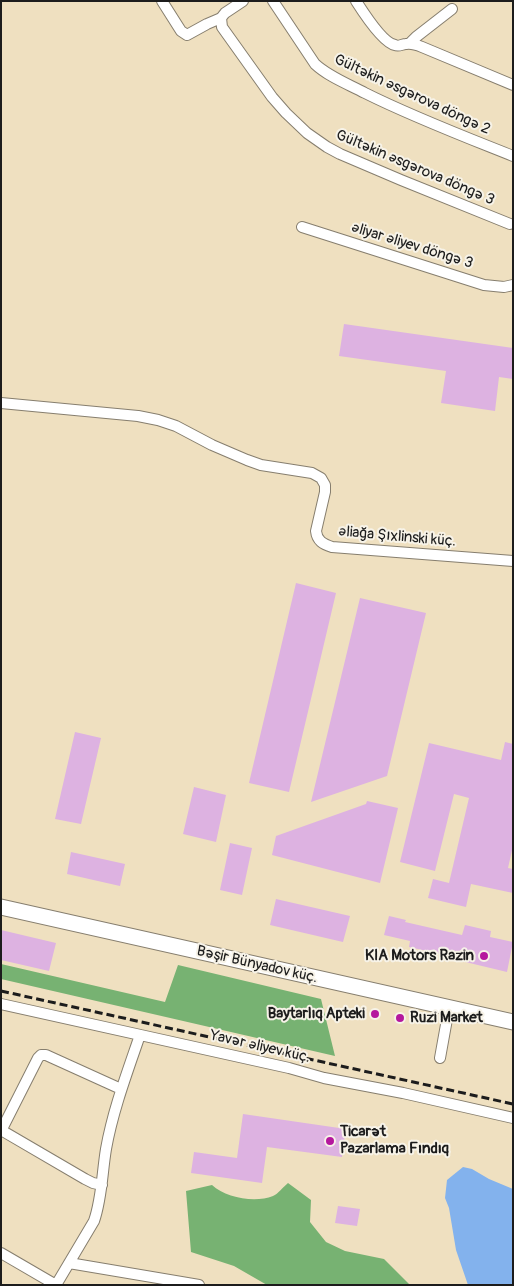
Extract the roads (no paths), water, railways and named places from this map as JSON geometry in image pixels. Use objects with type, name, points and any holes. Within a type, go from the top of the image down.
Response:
[{"type":"street","points":[[162,1],[181,30],[187,35],[221,18],[225,13],[243,1]]},
{"type":"street","name":"Gültəkin Əsgərova döngə 2","points":[[273,1],[315,64],[324,72],[421,119],[513,156]]},
{"type":"street","points":[[356,1],[385,40],[392,45],[398,46],[410,43],[510,81]]},
{"type":"street","points":[[410,43],[452,9]]},
{"type":"street","name":"Gültəkin Əsgərova döngə 3","points":[[221,18],[222,27],[272,97],[295,122],[326,147],[510,224]]},
{"type":"street","name":"Əliyar Əliyev döngə 3","points":[[302,228],[484,285],[504,287],[513,285]]},
{"type":"street","name":"Əliağa Şıxlinski küç.","points":[[1,403],[148,417],[176,426],[246,460],[267,466],[312,473],[321,478],[325,486],[316,531],[316,536],[325,545],[513,561]]},
{"type":"street","name":"Bəşir Bünyadov küç.","points":[[1,907],[513,1022]]},
{"type":"street","name":"Yavər Əliyev küç.","points":[[1,1004],[289,1068],[324,1078],[403,1093],[513,1118]]},
{"type":"street","points":[[440,1058],[449,1008]]},
{"type":"street","points":[[1,1253],[56,1285],[94,1221],[98,1210],[106,1149],[121,1089],[140,1036]]},
{"type":"street","points":[[102,1185],[85,1179],[1,1130],[41,1055],[46,1054],[121,1089]]},
{"type":"street","points":[[69,1263],[199,1285]]},
{"type":"water","points":[[463,1167],[472,1169],[489,1179],[513,1189],[513,1285],[468,1285],[456,1250],[449,1208],[445,1198],[447,1180]]},
{"type":"railway","points":[[1,991],[513,1104]]},
{"type":"place","name":"KIA Motors Razin","points":[[484,956]]},
{"type":"place","name":"Baytarlıq Apteki","points":[[375,1014]]},
{"type":"place","name":"Ruzi Market","points":[[400,1018]]},
{"type":"place","name":"Ticarət Pazarlama Fındıq","points":[[330,1141]]}]
